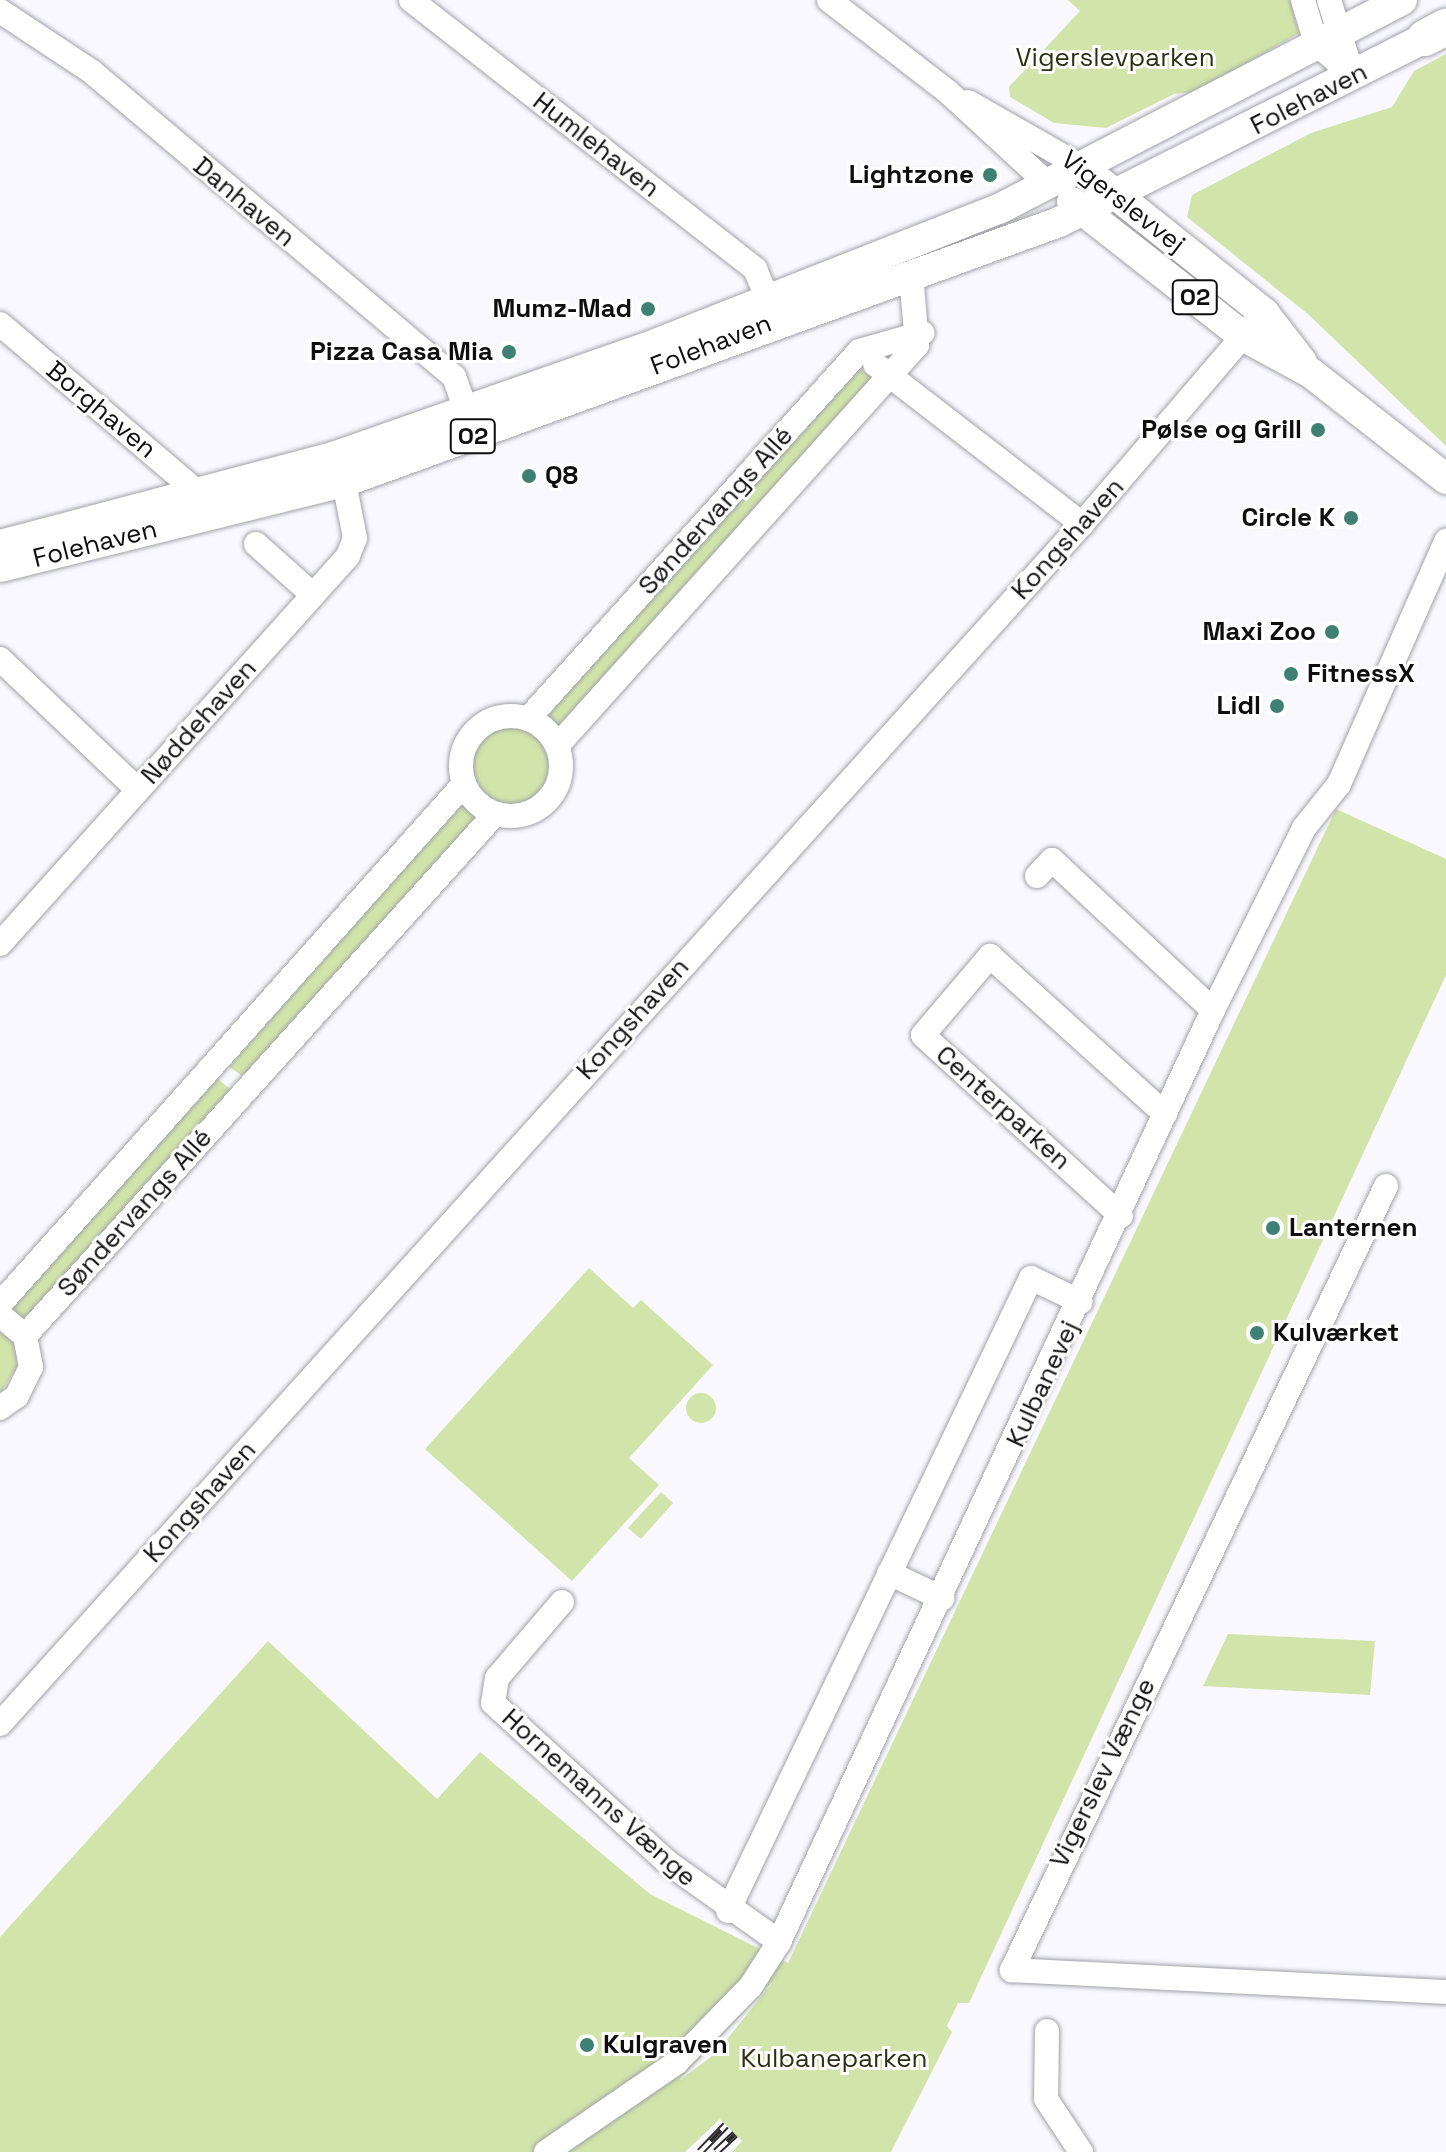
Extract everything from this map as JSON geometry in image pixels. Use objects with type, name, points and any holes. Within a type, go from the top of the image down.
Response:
[{"type":"main road","name":"Folehaven","points":[[0,545],[202,496],[467,413],[768,300],[1048,184],[1402,0]]},
{"type":"main road","name":"Folehaven","points":[[0,567],[344,482],[1085,212],[1422,39]]},
{"type":"main road","name":"Vigerslevvej","points":[[1080,166],[1264,313],[1311,373]]},
{"type":"main road","name":"Vigerslevvej","points":[[1048,184],[1243,336],[1311,373],[1446,479]]},
{"type":"street","name":"Humlehaven","points":[[411,0],[755,269],[768,300]]},
{"type":"street","name":"Vigerslevvej","points":[[829,0],[948,92],[1048,184]]},
{"type":"street","points":[[1303,0],[1316,43],[1353,76]]},
{"type":"street","points":[[1329,0],[1344,29],[1353,76]]},
{"type":"street","name":"Danhaven","points":[[0,11],[92,72],[444,369],[467,413]]},
{"type":"street","name":"Vigerslevvej","points":[[948,92],[1080,166]]},
{"type":"street","points":[[859,351],[922,333],[911,274]]},
{"type":"street","name":"Kongshaven","points":[[0,1724],[1082,524],[1264,313]]},
{"type":"street","name":"Borghaven","points":[[0,324],[202,496]]},
{"type":"street","name":"Søndervangs Allé","points":[[557,746],[922,333]]},
{"type":"street","points":[[859,351],[1082,524]]},
{"type":"street","name":"Søndervangs Allé","points":[[528,719],[859,351]]},
{"type":"street","name":"Nøddehaven","points":[[0,944],[352,546],[344,482]]},
{"type":"street","name":"Kulbanevej","points":[[546,2152],[676,2063],[751,1986],[779,1942],[1081,1302],[1213,1010],[1304,828],[1339,784],[1446,541]]},
{"type":"street","points":[[256,544],[312,594]]},
{"type":"street","points":[[0,659],[138,790]]},
{"type":"street","points":[[504,716],[528,719],[557,746],[561,763],[550,797],[525,814],[495,814],[464,784],[461,757],[473,732],[504,716]]},
{"type":"street","name":"Søndervangs Allé","points":[[0,1304],[464,784]]},
{"type":"street","name":"Søndervangs Allé","points":[[25,1336],[495,814]]},
{"type":"street","points":[[1037,876],[1052,860],[1213,1010]]},
{"type":"street","name":"Centerparken","points":[[1121,1216],[923,1035],[990,956],[1165,1114]]},
{"type":"street","points":[[214,1062],[246,1091]]},
{"type":"street","name":"Vigerslev Vænge","points":[[1386,1186],[1012,1970],[1446,1992]]},
{"type":"street","points":[[728,1911],[1031,1278],[1081,1302]]},
{"type":"street","points":[[0,1315],[25,1336],[26,1383],[0,1408]]},
{"type":"street","points":[[889,1573],[942,1598]]},
{"type":"street","name":"Hornemanns Vænge","points":[[562,1602],[497,1678],[493,1703],[728,1911],[779,1942]]},
{"type":"street","points":[[1047,2031],[1046,2099],[1081,2152]]},
{"type":"green space","name":"Vigerslevparken","points":[[1068,0],[1290,0],[1299,33],[1199,91],[1174,94],[1106,128],[1054,123],[1010,97],[1009,87],[1080,11]]},
{"type":"green space","points":[[1446,54],[1446,446],[1309,315],[1187,217],[1192,195],[1311,133],[1392,107],[1414,71]]},
{"type":"green space","points":[[855,364],[873,379],[559,729],[541,714]]},
{"type":"green space","points":[[510,723],[526,726],[539,735],[548,748],[551,764],[548,780],[539,793],[526,802],[510,805],[494,802],[481,793],[472,780],[469,764],[472,748],[481,735],[494,726]]},
{"type":"green space","points":[[463,802],[478,818],[244,1077],[229,1067]]},
{"type":"green space","name":"Kulbaneparken","points":[[1336,809],[1446,859],[1446,975],[969,2003],[958,2003],[947,2026],[952,2032],[891,2152],[732,2152],[742,2141],[720,2119],[685,2152],[0,2152],[0,1937],[268,1641],[437,1799],[480,1752],[650,1894],[788,1963]],"holes":[[[776,1978],[716,2053],[680,2080]]]},
{"type":"green space","points":[[217,1078],[231,1090],[24,1322],[9,1307]]},
{"type":"green space","points":[[589,1268],[633,1308],[641,1300],[713,1365],[629,1458],[659,1485],[572,1581],[425,1449]]},
{"type":"green space","points":[[0,1324],[16,1342],[19,1364],[0,1394]]},
{"type":"green space","points":[[701,1393],[712,1397],[716,1408],[712,1419],[701,1423],[690,1419],[686,1408],[690,1397]]},
{"type":"green space","points":[[661,1492],[673,1503],[641,1539],[628,1528]]},
{"type":"green space","points":[[1228,1634],[1375,1641],[1370,1695],[1203,1686]]},
{"type":"railway","points":[[700,2152],[726,2125]]},
{"type":"railway","points":[[716,2152],[735,2134]]},
{"type":"place","name":"Lightzone","points":[[990,175]]},
{"type":"place","name":"Mumz-Mad","points":[[648,309]]},
{"type":"place","name":"Pizza Casa Mia","points":[[509,352]]},
{"type":"place","name":"Pølse og Grill","points":[[1318,430]]},
{"type":"place","name":"Q8","points":[[529,476]]},
{"type":"place","name":"Circle K","points":[[1351,518]]},
{"type":"place","name":"Maxi Zoo","points":[[1332,632]]},
{"type":"place","name":"FitnessX","points":[[1291,674]]},
{"type":"place","name":"Lidl","points":[[1277,706]]},
{"type":"place","name":"Lanternen","points":[[1273,1228]]},
{"type":"place","name":"Kulværket","points":[[1257,1333]]},
{"type":"place","name":"Kulgraven","points":[[587,2045]]}]
